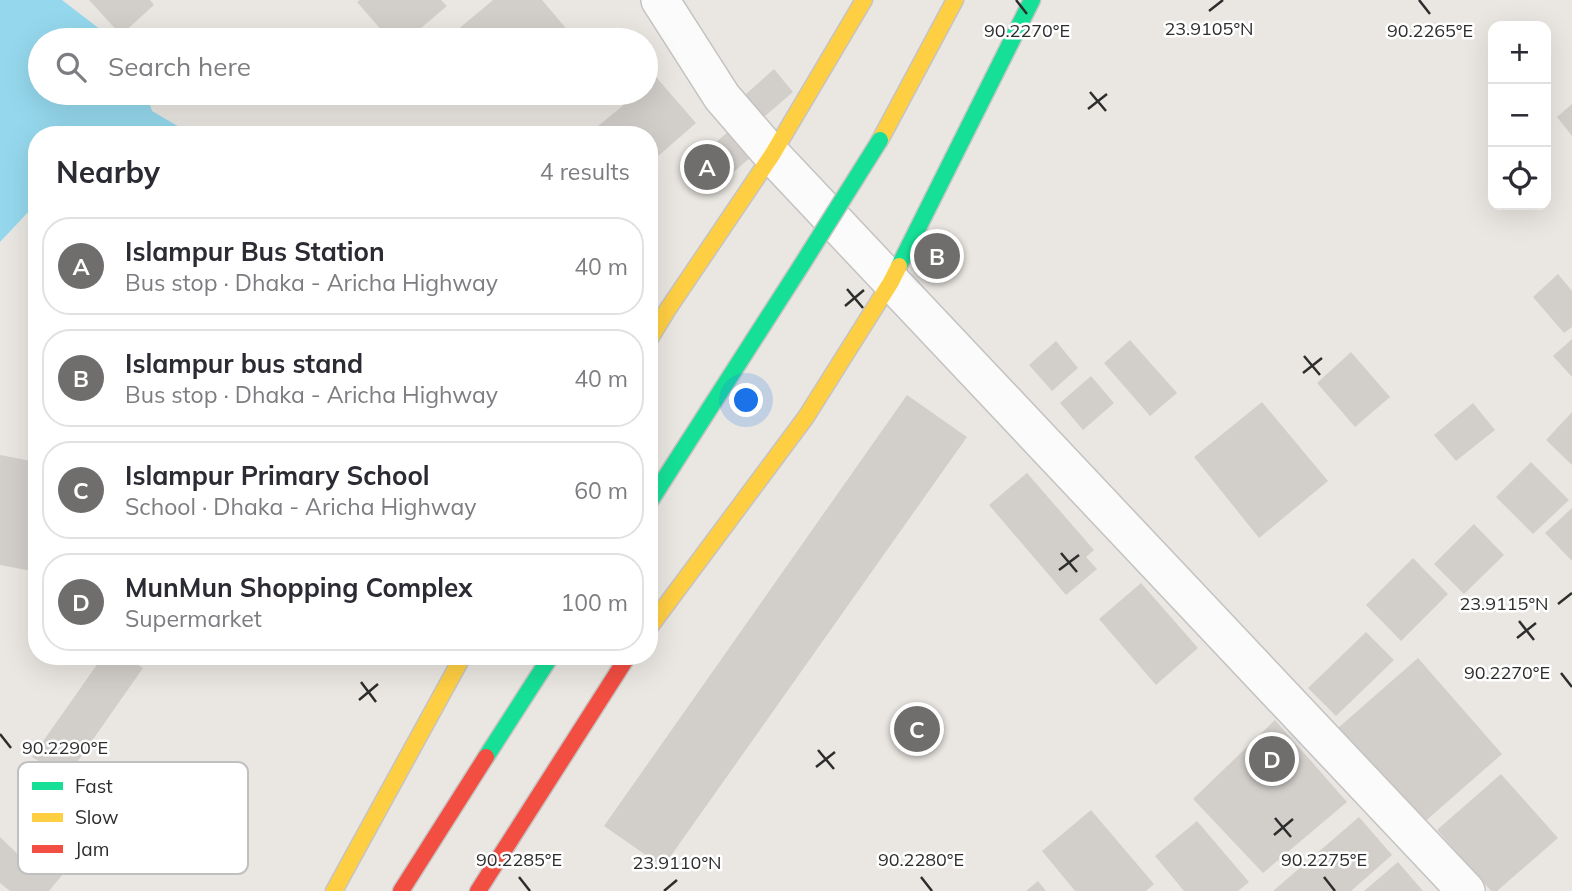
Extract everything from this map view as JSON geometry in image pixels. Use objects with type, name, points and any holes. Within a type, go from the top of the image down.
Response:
[{"type":"highway","points":[[658,325],[772,155],[864,0]]},
{"type":"highway","points":[[658,489],[880,140],[955,0]]},
{"type":"highway","points":[[658,616],[806,417],[891,282],[1032,0]]},
{"type":"highway","points":[[334,891],[458,665]]},
{"type":"highway","points":[[401,891],[545,665]]},
{"type":"highway","points":[[478,891],[622,665]]},
{"type":"street","points":[[660,0],[723,97],[772,155],[1466,891]]},
{"type":"water","points":[[0,0],[62,0],[98,28],[28,28],[28,105],[150,105],[152,111],[178,126],[28,126],[28,212],[0,242]]},
{"type":"building","points":[[89,0],[150,0],[154,5],[129,28],[115,28]]},
{"type":"building","points":[[441,0],[447,6],[421,28],[380,28],[357,2]]},
{"type":"building","points":[[493,0],[542,0],[566,28],[460,28]]},
{"type":"building","points":[[774,69],[793,92],[764,117],[745,95]]},
{"type":"building","points":[[658,79],[696,123],[658,156],[658,126],[598,126],[623,105],[658,105]]},
{"type":"building","points":[[1572,104],[1572,136],[1557,117]]},
{"type":"building","points":[[734,127],[756,153],[718,185],[696,159]]},
{"type":"building","points":[[1558,274],[1572,291],[1572,327],[1564,333],[1533,297]]},
{"type":"building","points":[[1572,339],[1572,377],[1553,356]]},
{"type":"building","points":[[1130,340],[1177,393],[1150,416],[1104,363]]},
{"type":"building","points":[[1056,341],[1078,368],[1052,391],[1029,365]]},
{"type":"building","points":[[1351,352],[1390,397],[1355,427],[1317,383]]},
{"type":"building","points":[[1091,376],[1114,403],[1083,430],[1060,403]]},
{"type":"building","points":[[907,395],[967,437],[663,867],[604,826]]},
{"type":"building","points":[[1262,402],[1328,481],[1259,538],[1194,457]]},
{"type":"building","points":[[1473,403],[1495,430],[1456,461],[1434,435]]},
{"type":"building","points":[[1572,412],[1572,465],[1546,440]]},
{"type":"building","points":[[0,455],[28,460],[28,570],[0,565]]},
{"type":"building","points":[[1531,462],[1569,500],[1533,534],[1496,497]]},
{"type":"building","points":[[1027,473],[1094,550],[1086,557],[1097,569],[1066,595],[989,505]]},
{"type":"building","points":[[1572,508],[1572,561],[1545,533]]},
{"type":"building","points":[[1474,524],[1504,555],[1464,594],[1434,564]]},
{"type":"building","points":[[1413,558],[1448,594],[1401,641],[1366,605]]},
{"type":"building","points":[[1141,583],[1198,648],[1156,685],[1099,619]]},
{"type":"building","points":[[1366,632],[1394,660],[1336,716],[1308,688]]},
{"type":"building","points":[[1418,658],[1502,754],[1422,824],[1338,728]]},
{"type":"building","points":[[97,665],[138,665],[143,668],[77,762],[40,762],[32,757]]},
{"type":"building","points":[[1275,720],[1347,802],[1263,873],[1193,799]]},
{"type":"building","points":[[1501,774],[1558,838],[1497,891],[1491,891],[1437,830]]},
{"type":"building","points":[[1091,810],[1154,884],[1146,891],[1075,891],[1042,851]]},
{"type":"building","points":[[1359,817],[1392,855],[1351,891],[1273,891]]},
{"type":"building","points":[[1197,821],[1249,882],[1238,891],[1184,891],[1155,856]]},
{"type":"building","points":[[0,837],[18,854],[18,874],[63,874],[49,891],[10,891],[0,883]]},
{"type":"building","points":[[1398,862],[1423,891],[1364,891]]},
{"type":"building","points":[[1038,881],[1046,891],[1026,891]]},
{"type":"traffic: fast","points":[[899,266],[1032,0]]},
{"type":"traffic: fast","points":[[801,266],[880,140]]},
{"type":"traffic: fast","points":[[658,489],[801,266]]},
{"type":"traffic: fast","points":[[486,757],[545,665]]},
{"type":"traffic: slow","points":[[658,325],[772,155],[864,0]]},
{"type":"traffic: slow","points":[[880,140],[955,0]]},
{"type":"traffic: slow","points":[[658,616],[806,417],[899,266]]},
{"type":"traffic: slow","points":[[334,891],[458,665]]},
{"type":"traffic: jam","points":[[478,891],[622,665]]},
{"type":"traffic: jam","points":[[401,891],[486,757]]},
{"type":"place","name":"Islampur Bus Station","points":[[707,167]]},
{"type":"place","name":"Islampur bus stand","points":[[937,256]]},
{"type":"place","name":"Islampur Primary School","points":[[917,729]]},
{"type":"place","name":"MunMun Shopping Complex","points":[[1272,759]]}]
